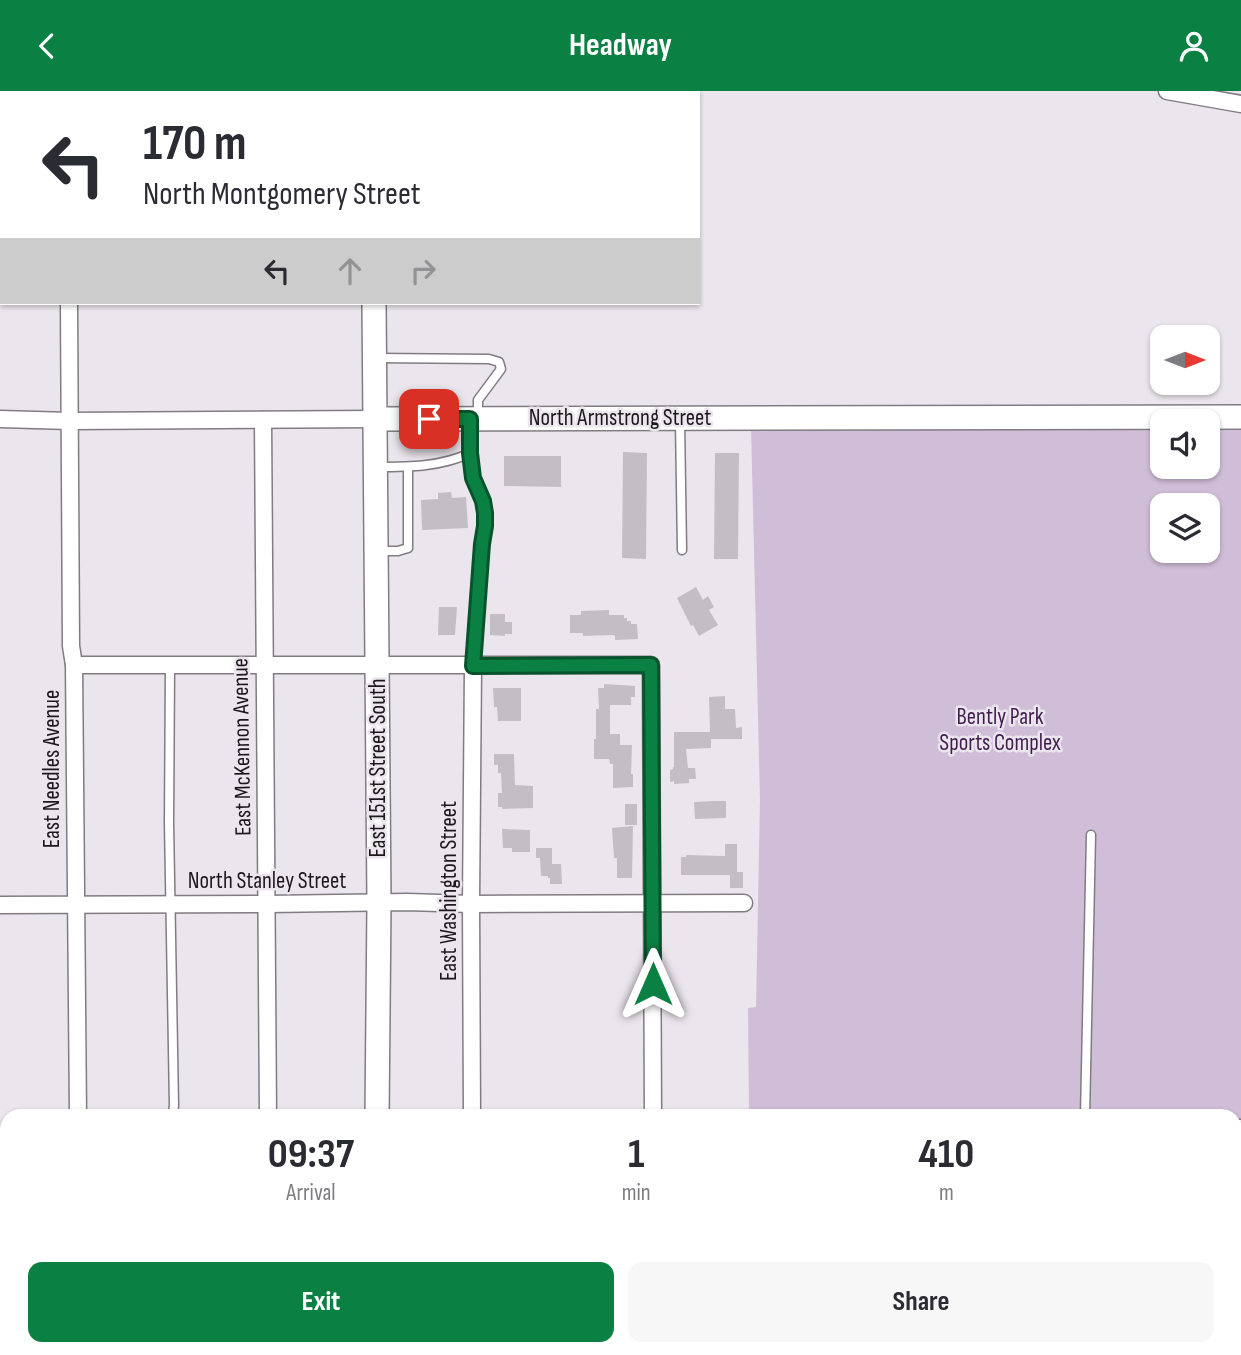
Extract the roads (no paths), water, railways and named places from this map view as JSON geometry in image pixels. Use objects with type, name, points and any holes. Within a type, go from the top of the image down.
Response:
[{"type":"street","points":[[1167,91],[1241,104]]},
{"type":"street","name":"East Needles Avenue","points":[[69,305],[78,1109]]},
{"type":"street","name":"East 151st Street South","points":[[374,305],[379,903],[377,1109]]},
{"type":"street","name":"North Armstrong Street","points":[[0,419],[70,421],[1241,417]]},
{"type":"street","name":"East McKennon Avenue","points":[[263,420],[268,1109]]},
{"type":"street","points":[[74,665],[651,665],[653,1109]]},
{"type":"street","name":"East Washington Street","points":[[472,1109],[473,666]]},
{"type":"street","name":"North Stanley Street","points":[[0,905],[744,903]]},
{"type":"lane","points":[[374,358],[489,359],[499,362],[501,369],[478,400],[470,453],[473,478],[483,501],[485,526],[473,666]]},
{"type":"lane","points":[[680,418],[682,549]]},
{"type":"lane","points":[[375,467],[408,467],[457,460],[470,453]]},
{"type":"lane","points":[[375,551],[408,548],[408,467]]},
{"type":"lane","points":[[170,666],[169,823],[173,1109]]},
{"type":"lane","points":[[1085,1109],[1091,835]]},
{"type":"park label","name":"Bently Park Sports Complex","points":[[1000,730]]}]
